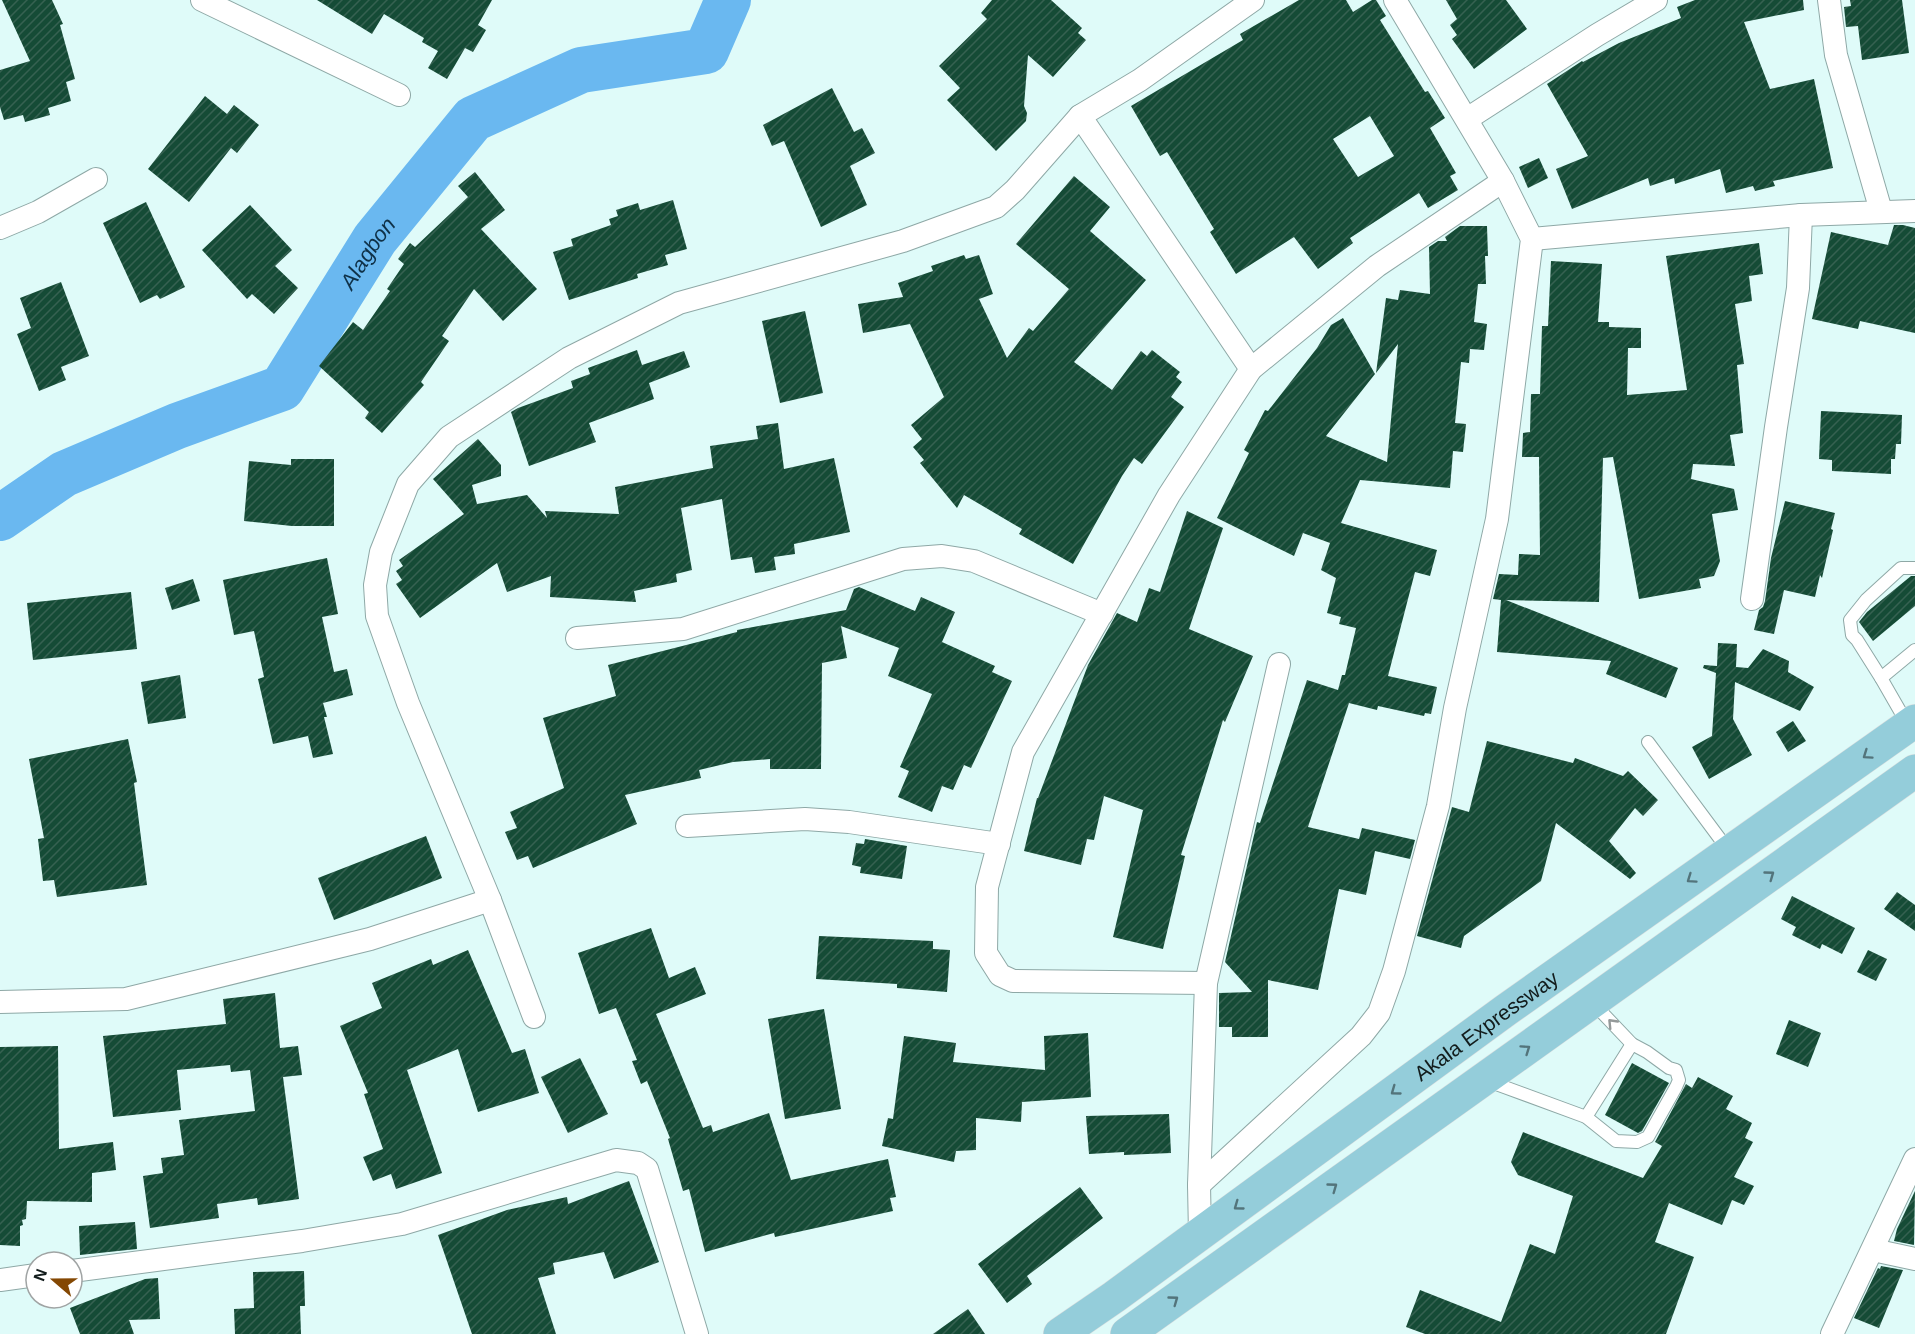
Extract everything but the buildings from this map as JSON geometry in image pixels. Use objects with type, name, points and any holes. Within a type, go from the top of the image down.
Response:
[{"type":"main road","name":"Akala Expressway","points":[[1060,1334],[1463,1041],[1730,852],[1913,728]]},
{"type":"main road","name":"Akala Expressway","points":[[1140,1329],[1484,1079],[1915,771]]},
{"type":"main road","points":[[1463,1041],[1484,1079]]},
{"type":"street","points":[[202,0],[399,94]]},
{"type":"street","points":[[534,1017],[490,900],[408,703],[377,616],[375,585],[381,552],[408,484],[449,437],[569,358],[679,303],[903,242],[996,207],[1015,190],[1080,116],[1140,80],[1253,0]]},
{"type":"street","points":[[1199,1185],[1361,1036],[1379,1013],[1394,971],[1438,806],[1455,708],[1497,519],[1533,239],[1503,181],[1395,0]]},
{"type":"street","points":[[1467,119],[1597,35],[1656,0]]},
{"type":"street","points":[[1829,0],[1836,55],[1881,211]]},
{"type":"street","points":[[1080,116],[1251,369]]},
{"type":"street","points":[[0,228],[38,212],[96,179]]},
{"type":"street","points":[[1206,983],[1013,981],[1000,975],[986,953],[987,887],[1023,752],[1170,495],[1251,369],[1377,266],[1503,181]]},
{"type":"street","points":[[1533,239],[1801,215],[1915,211]]},
{"type":"street","points":[[1752,599],[1798,288],[1801,215]]},
{"type":"street","points":[[576,638],[682,629],[903,559],[942,556],[974,561],[1102,614]]},
{"type":"street","points":[[1200,1234],[1199,1185],[1206,983],[1279,664]]},
{"type":"street","points":[[687,826],[805,819],[849,822],[999,844]]},
{"type":"street","points":[[0,1002],[126,999],[370,939],[490,900]]},
{"type":"street","points":[[1832,1334],[1915,1159]]},
{"type":"street","points":[[84,1269],[302,1241],[402,1224],[616,1160],[638,1163],[647,1169],[697,1334]]},
{"type":"street","points":[[1873,1250],[1915,1259]]},
{"type":"street","points":[[0,1280],[24,1277]]},
{"type":"lane","points":[[1913,728],[1852,635],[1850,620],[1866,600],[1901,568],[1915,568]]},
{"type":"lane","points":[[1881,678],[1915,650]]},
{"type":"lane","points":[[1648,742],[1730,852]]},
{"type":"lane","points":[[1484,1079],[1586,1117],[1616,1141],[1637,1142],[1648,1137],[1679,1080],[1676,1070],[1669,1068],[1632,1044],[1592,1002]]},
{"type":"lane","points":[[1586,1117],[1632,1044]]},
{"type":"waterway","name":"Alagbon","points":[[0,518],[64,474],[177,426],[282,388],[375,239],[473,119],[581,70],[706,51],[728,0]]}]
